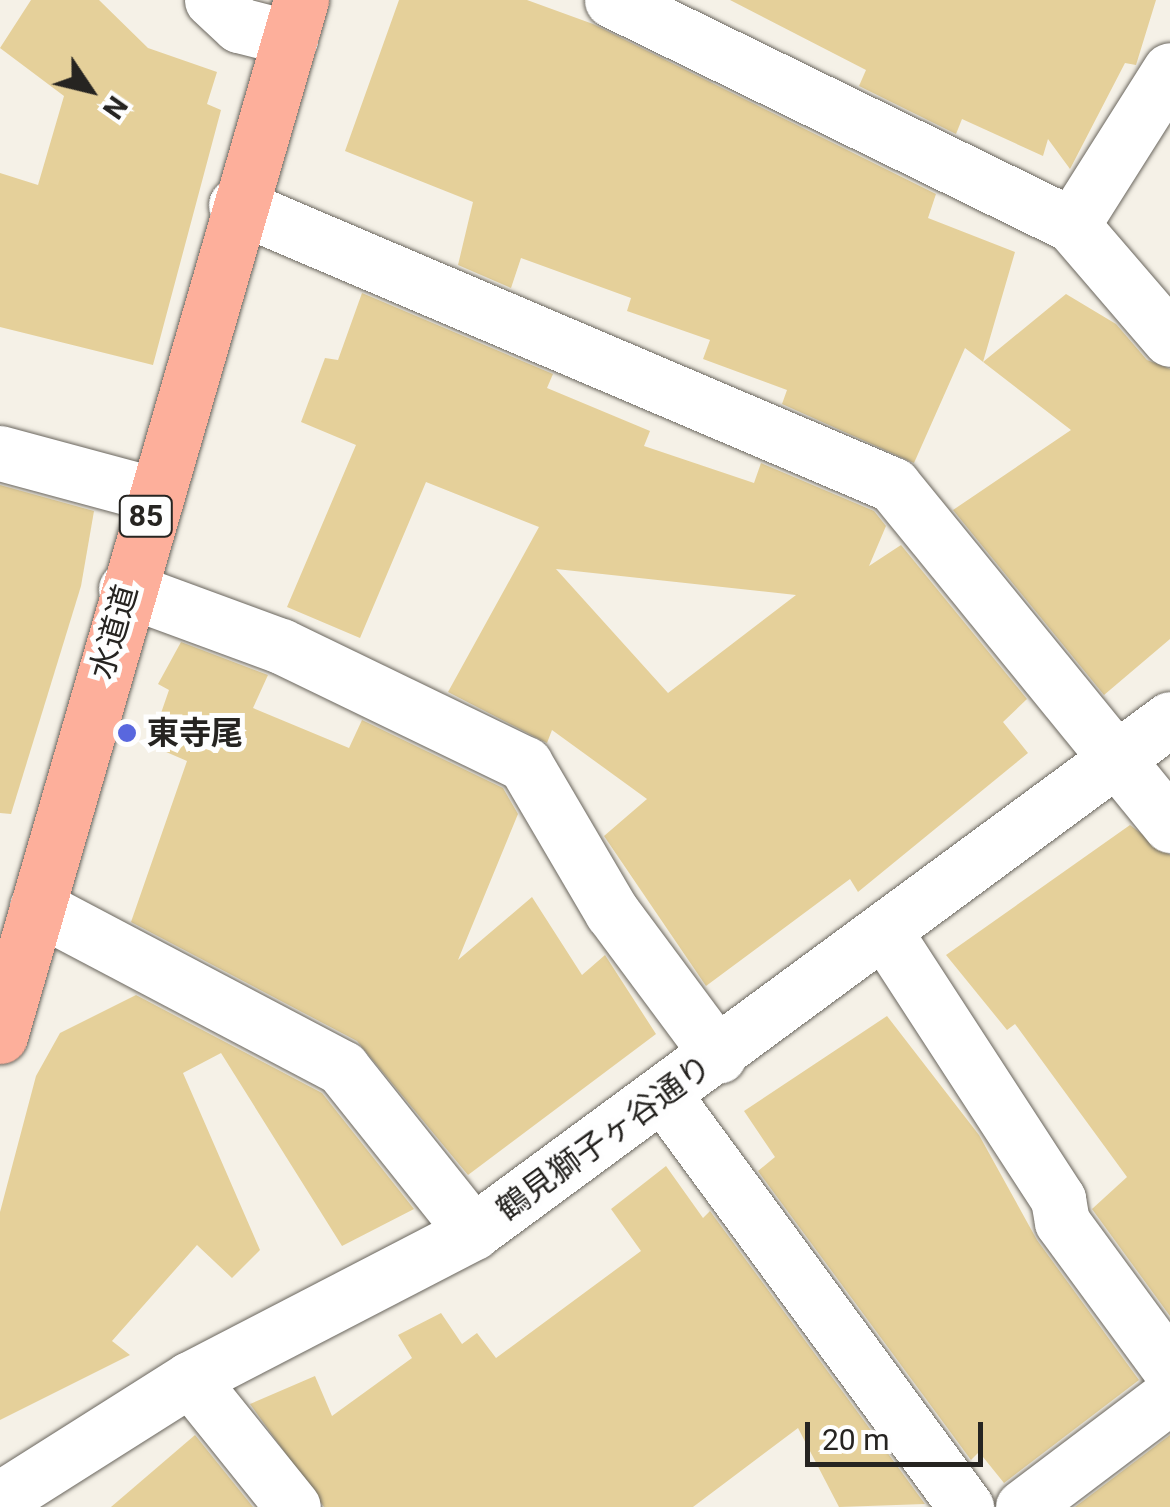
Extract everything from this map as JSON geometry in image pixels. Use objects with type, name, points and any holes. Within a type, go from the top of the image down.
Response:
[{"type":"main road","name":"水道道","points":[[0,1036],[236,205],[296,19]]},
{"type":"street","points":[[212,0],[239,25],[296,19]]},
{"type":"street","points":[[612,0],[1072,225],[1170,339]]},
{"type":"street","points":[[1072,225],[1170,70]]},
{"type":"street","points":[[236,205],[893,485],[1120,756],[1170,826]]},
{"type":"street","points":[[0,454],[152,494]]},
{"type":"street","points":[[126,589],[282,646],[525,764],[612,912],[719,1056]]},
{"type":"street","name":"鶴見獅子ヶ谷通り","points":[[0,1499],[190,1379],[472,1232],[665,1097],[1170,719]]},
{"type":"street","points":[[38,907],[342,1068],[472,1232]]},
{"type":"street","points":[[884,931],[1058,1199],[1062,1222],[1170,1369]]},
{"type":"street","points":[[665,1097],[966,1507]]},
{"type":"street","points":[[190,1379],[293,1507]]},
{"type":"street","points":[[1023,1507],[1170,1396]]},
{"type":"building","points":[[31,0],[99,0],[148,48],[217,72],[207,104],[221,110],[153,365],[0,327],[0,173],[38,185],[64,96],[0,48]]},
{"type":"building","points":[[399,0],[527,0],[593,24],[936,194],[928,218],[1015,252],[983,362],[965,348],[914,463],[782,404],[787,390],[703,359],[710,340],[627,311],[631,298],[521,258],[511,288],[458,265],[473,202],[345,151]]},
{"type":"building","points":[[730,0],[1156,0],[1136,65],[1125,63],[1070,169],[1048,139],[1043,156],[962,119],[956,134],[859,86],[866,70]]},
{"type":"building","points":[[362,293],[553,374],[547,388],[650,431],[644,446],[754,483],[761,463],[874,511],[886,526],[869,566],[901,545],[1027,699],[1003,722],[1028,753],[858,892],[850,879],[706,986],[604,836],[647,799],[552,730],[547,743],[448,692],[539,527],[426,482],[360,638],[287,607],[356,445],[301,422],[325,358],[338,360]],"holes":[[[556,569],[796,595],[668,693]]]},
{"type":"building","points":[[1066,294],[1116,324],[1147,360],[1170,369],[1170,639],[1104,695],[953,510],[1071,430],[983,362]]},
{"type":"building","points":[[0,485],[94,511],[81,586],[11,814],[0,813]]},
{"type":"building","points":[[181,642],[268,675],[253,708],[349,748],[362,720],[503,788],[518,814],[458,960],[532,897],[582,975],[605,955],[656,1034],[468,1175],[357,1041],[131,922],[187,761],[150,745],[169,690],[158,684]]},
{"type":"building","points":[[1130,825],[1170,855],[1170,1316],[1092,1209],[1127,1177],[1015,1024],[1007,1030],[946,955]]},
{"type":"building","points":[[136,995],[322,1093],[414,1209],[342,1246],[221,1053],[183,1073],[260,1250],[232,1278],[197,1245],[112,1341],[130,1355],[0,1420],[0,1212],[36,1076],[60,1033]]},
{"type":"building","points":[[887,1016],[979,1135],[1037,1240],[1139,1380],[1004,1483],[979,1452],[971,1460],[758,1171],[775,1157],[744,1111]]},
{"type":"building","points":[[666,1166],[703,1218],[710,1211],[925,1504],[839,1507],[798,1428],[693,1507],[324,1507],[250,1404],[315,1376],[332,1416],[412,1358],[398,1335],[441,1313],[462,1344],[477,1333],[496,1358],[641,1251],[611,1209]]},
{"type":"building","points":[[195,1435],[253,1507],[111,1507]]},
{"type":"building","points":[[1170,1435],[1170,1507],[1075,1507]]},
{"type":"place","name":"東寺尾","points":[[127,733]]}]
